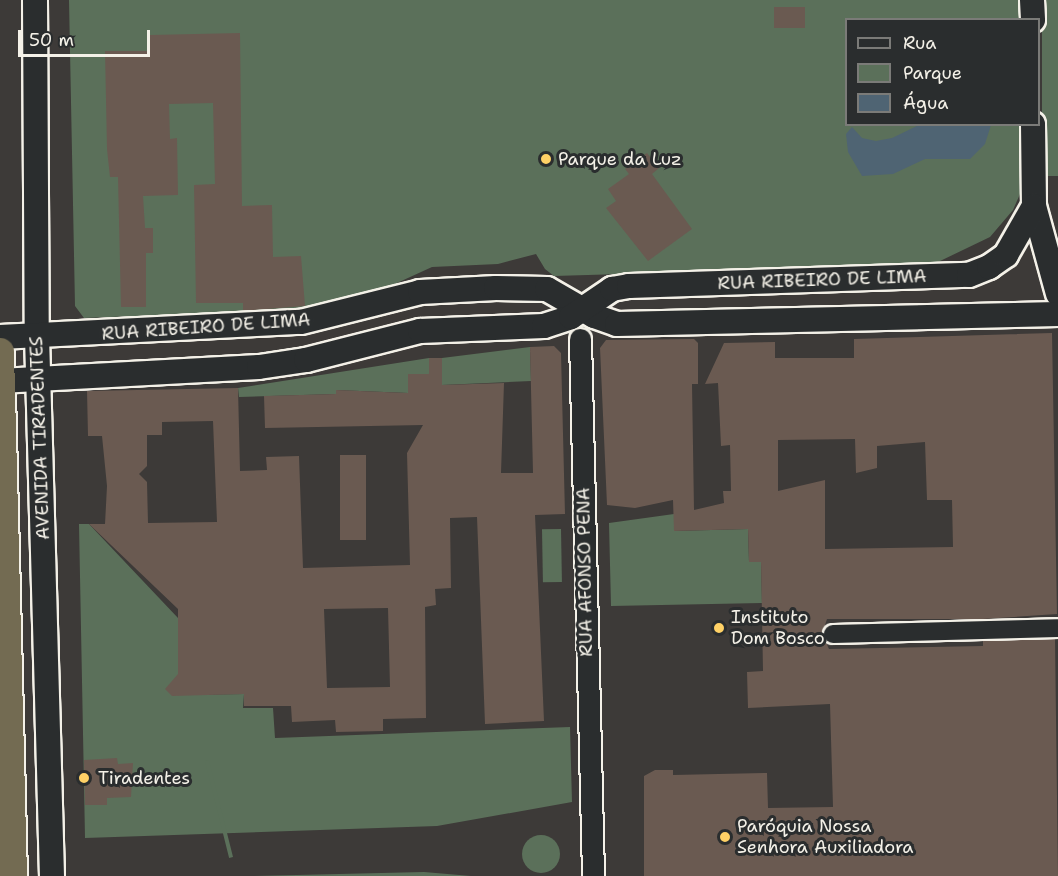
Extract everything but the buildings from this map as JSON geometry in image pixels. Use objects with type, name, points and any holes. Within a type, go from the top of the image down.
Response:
[{"type":"highway","name":"AVENIDA TIRADENTES","points":[[0,352],[13,876]]},
{"type":"main road","name":"AVENIDA TIRADENTES","points":[[35,0],[37,336],[52,876]]},
{"type":"main road","points":[[1032,0],[1032,18]]},
{"type":"main road","points":[[1033,126],[1034,206],[1058,294]]},
{"type":"main road","name":"RUA RIBEIRO DE LIMA","points":[[1,381],[259,367],[306,360],[420,331],[544,326],[583,309],[612,290],[629,286],[969,275],[989,267],[1006,255],[1034,206]]},
{"type":"main road","name":"RUA RIBEIRO DE LIMA","points":[[0,337],[301,322],[440,289],[535,287],[608,322],[1058,314]]},
{"type":"street","points":[[544,326],[580,339],[608,322]]},
{"type":"street","name":"RUA AFONSO PENA","points":[[580,339],[594,876]]},
{"type":"street","points":[[833,634],[1058,628]]},
{"type":"green space","name":"Parque da Luz","points":[[69,0],[1019,0],[1019,18],[845,18],[845,126],[1019,126],[1020,194],[1013,210],[990,237],[938,262],[923,265],[554,276],[545,269],[536,254],[498,264],[432,267],[386,288],[320,309],[84,318],[75,306]]},
{"type":"green space","points":[[1042,0],[1058,0],[1058,176],[1042,176]]},
{"type":"green space","points":[[530,347],[531,381],[442,385],[442,358]]},
{"type":"green space","points":[[429,358],[429,374],[408,374],[408,393],[336,390],[336,394],[239,397],[238,388]]},
{"type":"green space","points":[[674,514],[674,531],[748,529],[749,561],[761,562],[762,603],[611,606],[609,523]]},
{"type":"green space","points":[[79,524],[89,524],[178,618],[179,695],[244,694],[243,708],[273,708],[275,738],[570,727],[572,802],[437,826],[85,838]]},
{"type":"green space","points":[[542,529],[561,529],[562,582],[543,582]]},
{"type":"green space","points":[[209,760],[233,857],[229,858],[205,761]]},
{"type":"green space","points":[[541,835],[555,840],[560,854],[555,868],[541,873],[527,868],[522,854],[527,840]]},
{"type":"green space","points":[[424,872],[471,876],[253,876]]},
{"type":"water","points":[[917,126],[991,126],[985,144],[970,159],[925,159],[893,174],[862,176],[848,152],[846,134],[852,127],[862,138],[876,141],[892,138]]},
{"type":"place","name":"Parque da Luz","points":[[546,159]]},
{"type":"place","name":"Instituto Dom Bosco","points":[[719,628]]},
{"type":"place","name":"Tiradentes","points":[[84,778]]},
{"type":"place","name":"Paróquia Nossa Senhora Auxiliadora","points":[[725,837]]}]
